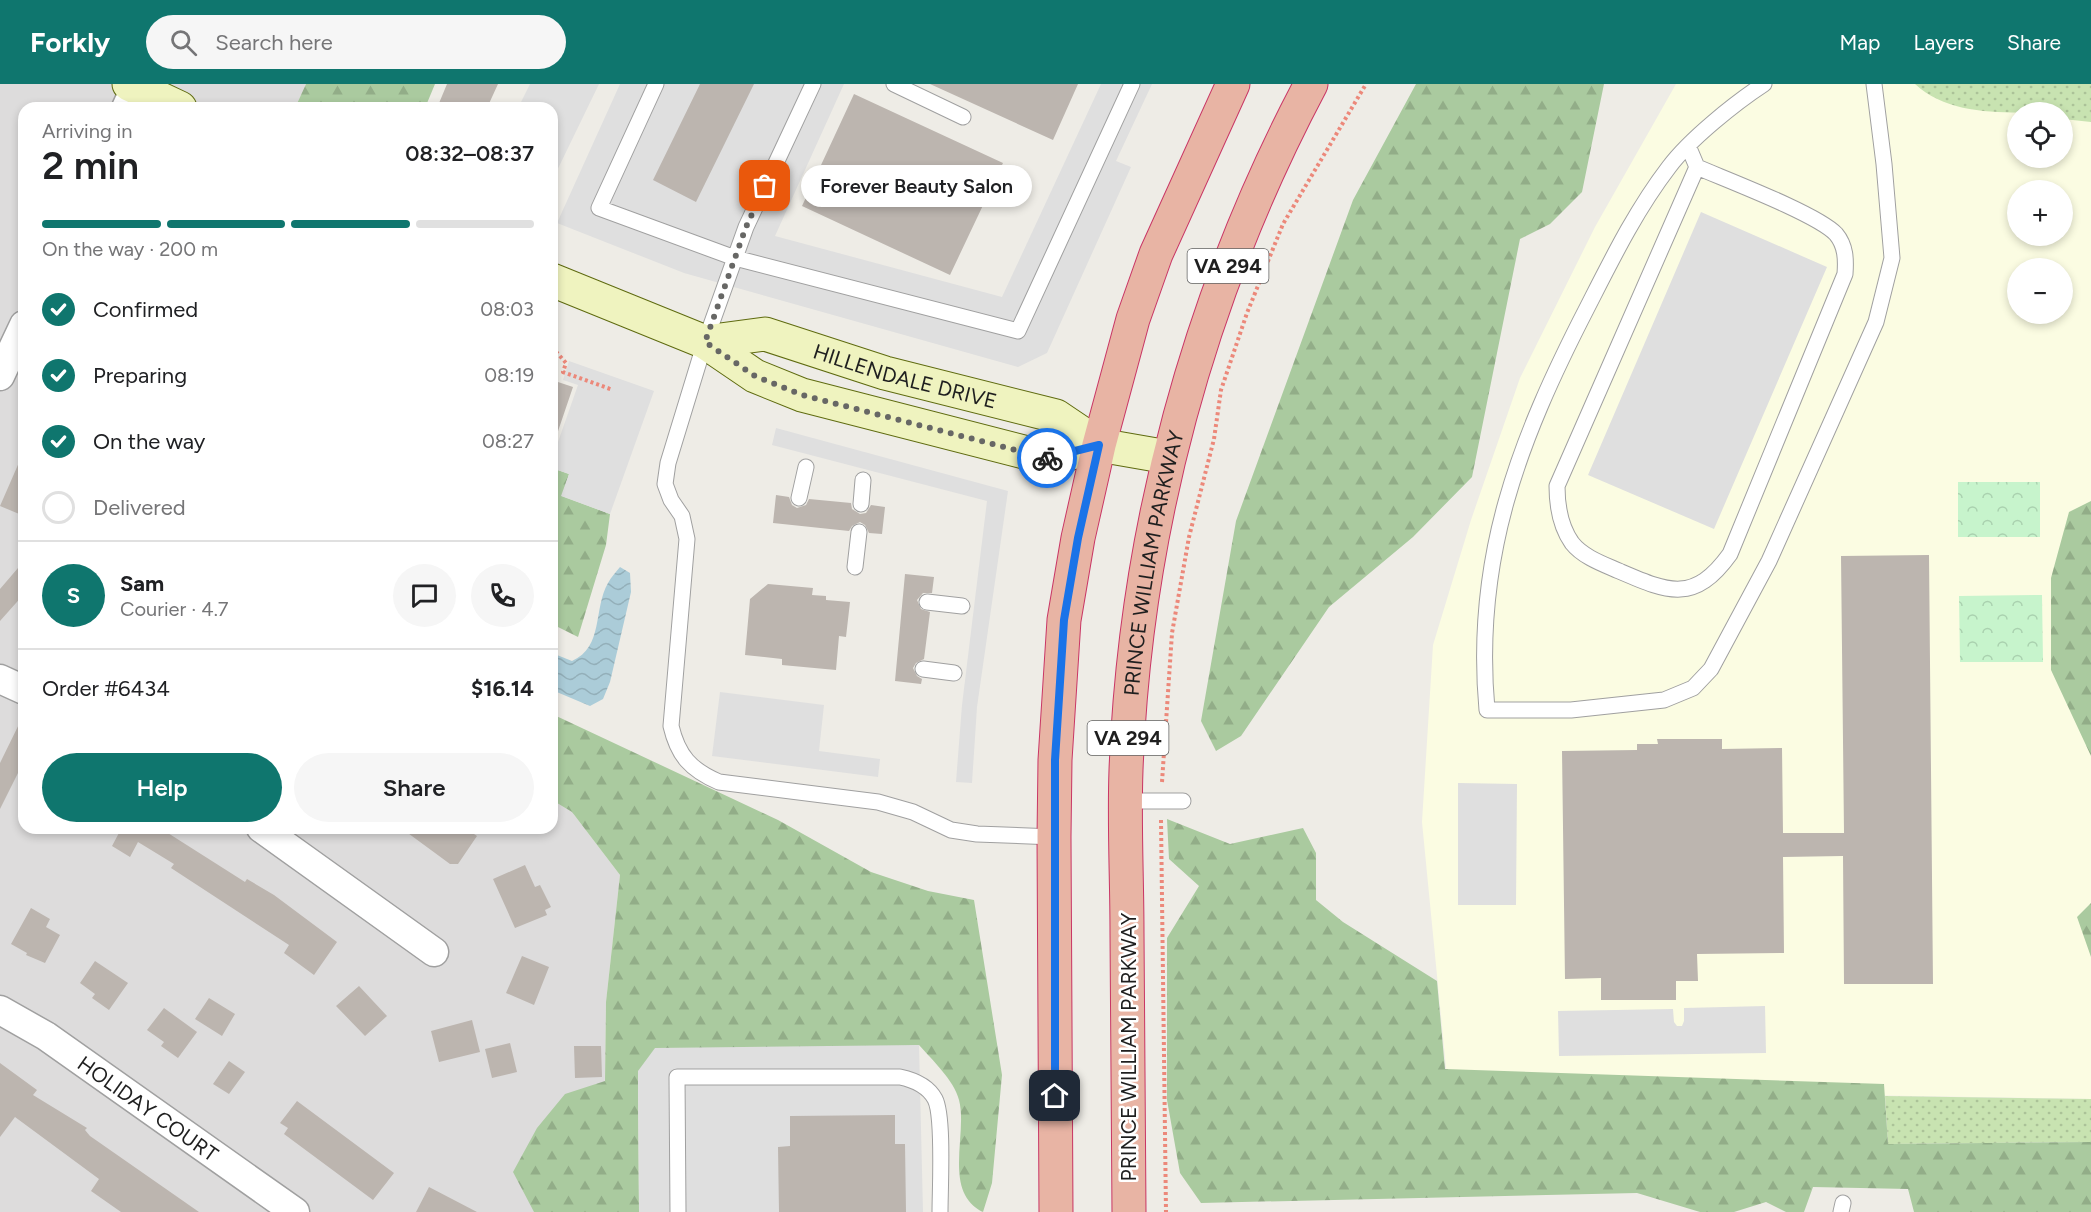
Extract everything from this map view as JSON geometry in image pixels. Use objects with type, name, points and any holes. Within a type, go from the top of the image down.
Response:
[{"type":"highway","name":"VA 294","points":[[1056,1212],[1055,760],[1064,620],[1078,538],[1117,371],[1156,254],[1233,84]]},
{"type":"highway","name":"PRINCE WILLIAM PARKWAY","points":[[1129,1212],[1126,801],[1129,726],[1140,613],[1168,457],[1196,359],[1243,225],[1311,84]]},
{"type":"main road","points":[[132,91],[163,102]]},
{"type":"main road","name":"HILLENDALE DRIVE","points":[[558,282],[705,342],[755,376],[794,392],[1051,459],[1099,445]]},
{"type":"main road","name":"HILLENDALE DRIVE","points":[[705,342],[765,334],[885,373],[1056,416],[1099,445],[1168,457]]},
{"type":"street","points":[[0,376],[18,338]]},
{"type":"street","points":[[0,680],[18,688]]},
{"type":"street","points":[[269,834],[434,952]]},
{"type":"street","name":"HOLIDAY COURT","points":[[0,1010],[46,1036],[295,1212]]},
{"type":"lane","points":[[656,84],[599,208],[735,258],[1018,331],[1131,84]]},
{"type":"lane","points":[[813,84],[746,227],[705,342],[668,463],[665,484],[671,500],[682,516],[687,539],[671,726],[675,744],[684,760],[698,773],[719,782],[878,802],[913,812],[951,830],[978,834],[1054,837]]},
{"type":"lane","points":[[894,84],[963,117]]},
{"type":"lane","points":[[1764,84],[1735,104],[1670,165],[1626,231],[1557,367],[1514,471],[1493,554],[1485,615],[1484,670],[1487,710],[1571,710],[1664,700],[1693,688],[1711,669],[1769,561],[1876,322],[1892,258],[1874,84]]},
{"type":"lane","points":[[1689,147],[1697,167],[1816,221],[1837,236],[1844,247],[1845,274],[1730,554],[1717,572],[1702,583],[1680,589],[1660,589],[1592,559],[1573,543],[1562,523],[1557,504],[1557,486],[1697,167]]},
{"type":"lane","points":[[799,498],[806,467]]},
{"type":"lane","points":[[861,504],[864,480]]},
{"type":"lane","points":[[855,567],[859,532]]},
{"type":"lane","points":[[927,602],[962,606]]},
{"type":"lane","points":[[922,669],[954,673]]},
{"type":"lane","points":[[1126,801],[1183,801]]},
{"type":"lane","points":[[678,1212],[677,1077],[900,1077],[914,1081],[935,1099],[938,1108],[940,1212]]},
{"type":"path","points":[[1166,1212],[1161,801],[1173,633],[1189,537],[1214,440],[1221,390],[1247,313],[1282,224],[1366,84]]},
{"type":"path","points":[[558,354],[566,363],[563,372],[613,390]]},
{"type":"shaded area","points":[[0,84],[306,84],[298,102],[18,102],[18,834],[558,834],[558,804],[572,812],[620,875],[606,1002],[604,1135],[599,1212],[0,1212]]},
{"type":"shaded area","points":[[530,84],[599,84],[558,169],[558,102],[521,102]]},
{"type":"shaded area","points":[[620,84],[844,84],[775,236],[1002,297],[1101,84],[1152,84],[1116,161],[1131,167],[1047,353],[1018,367],[684,273],[558,223]]},
{"type":"shaded area","points":[[1676,84],[2063,84],[2091,101],[2091,1099],[1448,1088],[1422,822],[1433,645],[1471,520],[1520,378],[1595,227]]},
{"type":"shaded area","points":[[1701,212],[1827,267],[1714,529],[1588,475]]},
{"type":"shaded area","points":[[569,361],[654,391],[610,514],[561,496],[569,474],[558,470],[558,442],[578,385],[563,380]]},
{"type":"shaded area","points":[[776,428],[1008,491],[977,707],[972,783],[956,782],[962,705],[987,501],[772,445]]},
{"type":"shaded area","points":[[720,692],[824,705],[819,751],[880,759],[878,777],[712,756]]},
{"type":"shaded area","points":[[1458,783],[1517,784],[1516,905],[1458,905]]},
{"type":"shaded area","points":[[1765,1006],[1766,1053],[1559,1056],[1558,1011],[1673,1009],[1674,1022],[1677,1026],[1682,1026],[1684,1008]]},
{"type":"shaded area","points":[[919,1045],[923,1212],[639,1212],[638,1071],[655,1048]]},
{"type":"green space","points":[[306,84],[435,84],[428,102],[298,102]]},
{"type":"green space","points":[[1416,84],[1604,84],[1582,192],[1550,224],[1520,239],[1472,477],[1413,537],[1329,607],[1241,736],[1216,751],[1201,721],[1236,521],[1353,200]]},
{"type":"green space","points":[[1915,84],[2091,84],[2091,122],[2073,120],[2073,102],[2007,102],[2007,112],[2004,112],[1966,108],[1930,95]]},
{"type":"green space","points":[[558,470],[569,474],[562,496],[610,514],[606,545],[578,637],[558,627]]},
{"type":"green space","points":[[1958,482],[2040,482],[2040,537],[1958,537]]},
{"type":"green space","points":[[2091,501],[2091,756],[2051,670],[2051,578],[2069,512]]},
{"type":"green space","points":[[2042,595],[2043,662],[1960,662],[1959,596]]},
{"type":"green space","points":[[558,717],[778,820],[871,872],[928,891],[974,900],[1002,1075],[992,1183],[983,1212],[971,1203],[963,1191],[960,1177],[961,1114],[959,1100],[942,1071],[919,1045],[638,1071],[639,1212],[534,1212],[513,1172],[537,1128],[565,1094],[605,1081],[606,1002],[620,875],[572,812],[558,804]]},
{"type":"green space","points":[[1167,819],[1230,844],[1303,828],[1316,853],[1316,900],[1343,922],[1437,981],[1445,1069],[1884,1084],[1888,1144],[2091,1142],[2091,1212],[1914,1212],[1908,1189],[1813,1187],[1804,1212],[1786,1212],[1766,1202],[1734,1212],[1700,1212],[1637,1193],[1201,1203],[1180,1173],[1167,1100],[1167,938],[1199,886],[1169,859]]},
{"type":"green space","points":[[2091,903],[2091,957],[2077,917]]},
{"type":"green space","points":[[1885,1096],[2091,1099],[2091,1142],[1888,1144]]},
{"type":"water","points":[[620,567],[630,573],[631,592],[610,682],[603,699],[590,706],[558,693],[558,655],[572,661],[589,647],[603,593]]},
{"type":"building","points":[[447,84],[498,84],[490,102],[440,102]]},
{"type":"building","points":[[700,84],[754,84],[696,202],[653,180]]},
{"type":"building","points":[[930,84],[1078,84],[1053,140]]},
{"type":"building","points":[[854,94],[1003,163],[950,275],[802,206]]},
{"type":"building","points":[[558,382],[573,387],[558,431]]},
{"type":"building","points":[[18,465],[18,514],[0,506]]},
{"type":"building","points":[[776,495],[789,497],[792,505],[797,508],[806,505],[809,499],[851,503],[852,509],[860,514],[866,513],[871,505],[885,507],[882,534],[869,533],[865,525],[860,522],[852,526],[849,531],[773,523]]},
{"type":"building","points":[[1929,555],[1933,984],[1844,984],[1843,856],[1783,857],[1784,953],[1697,954],[1698,981],[1676,981],[1676,1000],[1601,1000],[1601,978],[1565,979],[1562,751],[1637,750],[1637,744],[1658,744],[1657,739],[1722,739],[1722,749],[1782,748],[1783,833],[1844,833],[1841,556]]},
{"type":"building","points":[[18,568],[18,601],[0,621],[0,589]]},
{"type":"building","points":[[905,574],[934,577],[932,593],[923,593],[917,600],[921,609],[930,612],[924,659],[916,663],[913,668],[917,676],[922,679],[921,684],[895,681]]},
{"type":"building","points":[[768,584],[813,588],[812,595],[826,596],[826,600],[850,602],[846,637],[839,636],[836,670],[782,665],[782,659],[745,655],[750,599]]},
{"type":"building","points":[[18,726],[18,773],[0,809],[0,763]]},
{"type":"building","points":[[118,834],[169,834],[245,882],[247,879],[274,895],[337,942],[314,975],[284,953],[289,945],[171,868],[174,864],[138,842],[130,857],[112,846]]},
{"type":"building","points":[[409,834],[474,834],[477,836],[458,864],[450,864]]},
{"type":"building","points":[[525,865],[535,887],[540,885],[551,907],[545,910],[547,915],[515,928],[493,879]]},
{"type":"building","points":[[31,908],[50,919],[46,927],[60,935],[45,963],[26,955],[27,953],[11,944]]},
{"type":"building","points":[[522,956],[549,967],[534,1005],[506,993]]},
{"type":"building","points":[[95,961],[128,983],[109,1010],[92,998],[95,994],[80,983]]},
{"type":"building","points":[[359,986],[387,1016],[365,1036],[336,1006]]},
{"type":"building","points":[[209,998],[235,1014],[222,1036],[195,1019]]},
{"type":"building","points":[[164,1008],[197,1032],[178,1058],[161,1046],[164,1042],[147,1030]]},
{"type":"building","points":[[472,1020],[480,1052],[439,1062],[431,1031]]},
{"type":"building","points":[[510,1043],[517,1072],[492,1078],[485,1049]]},
{"type":"building","points":[[574,1046],[601,1046],[602,1077],[575,1078]]},
{"type":"building","points":[[229,1061],[245,1072],[229,1094],[213,1084]]},
{"type":"building","points":[[0,1063],[37,1090],[33,1095],[87,1128],[85,1130],[90,1136],[199,1212],[121,1212],[91,1191],[99,1179],[15,1117],[0,1137]]},
{"type":"building","points":[[297,1101],[394,1173],[373,1200],[284,1134],[288,1128],[280,1123]]},
{"type":"building","points":[[895,1115],[895,1144],[905,1144],[906,1212],[779,1212],[778,1147],[790,1146],[790,1116]]},
{"type":"building","points":[[429,1187],[477,1212],[416,1212]]},
{"type":"way so far","points":[[765,186],[746,227],[705,342],[755,376],[802,395],[1047,458]]},
{"type":"place","name":"Forever Beauty Salon","points":[[765,186]]},
{"type":"route","points":[[1047,458],[1051,459],[1099,445],[1078,538],[1064,620],[1055,760],[1055,1096]]}]
